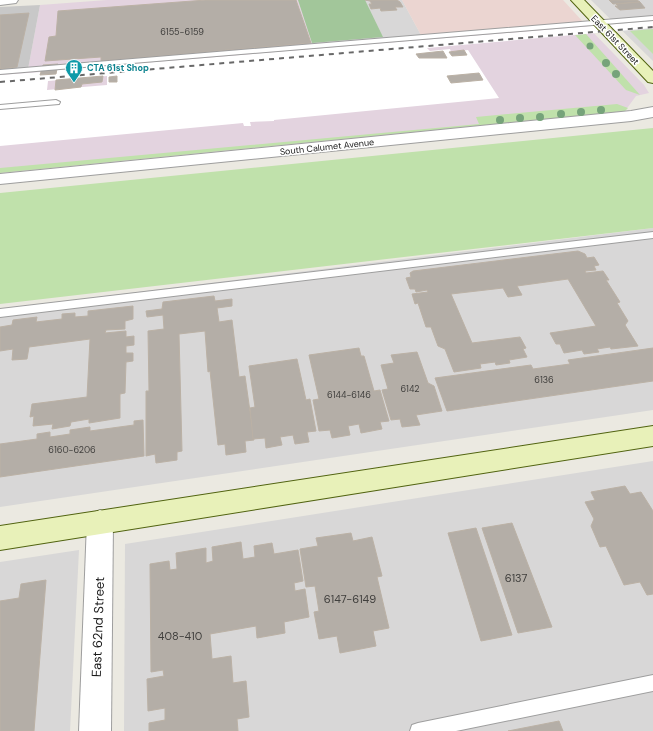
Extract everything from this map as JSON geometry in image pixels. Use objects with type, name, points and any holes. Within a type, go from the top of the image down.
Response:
[{"type":"street","points":[[0,1],[12,0]]},
{"type":"street","name":"East 61st Street","points":[[577,0],[653,79]]},
{"type":"street","name":"South Calumet Avenue","points":[[0,179],[631,116],[653,112]]},
{"type":"street","points":[[0,538],[653,436]]},
{"type":"street","name":"East 62nd Street","points":[[95,731],[100,522]]},
{"type":"lane","points":[[0,72],[653,18]]},
{"type":"lane","points":[[0,107],[56,102]]},
{"type":"lane","points":[[0,313],[653,235]]},
{"type":"lane","points":[[418,731],[653,683]]},
{"type":"shaded area","points":[[107,0],[298,0],[313,45],[585,24],[644,85],[649,93],[636,96],[625,111],[0,173],[0,72],[28,69],[40,5]]},
{"type":"shaded area","points":[[298,0],[402,0],[422,37],[313,45]]},
{"type":"shaded area","points":[[402,0],[563,0],[585,24],[422,37]]},
{"type":"shaded area","points":[[591,0],[653,0],[653,61]]},
{"type":"shaded area","points":[[40,5],[28,69],[0,72],[0,7]]},
{"type":"shaded area","points":[[653,228],[653,410],[0,507],[0,309]]},
{"type":"shaded area","points":[[653,461],[653,731],[124,731],[125,544]]},
{"type":"shaded area","points":[[79,550],[70,731],[0,731],[0,562]]},
{"type":"green space","points":[[298,0],[365,0],[383,37],[312,43]]},
{"type":"green space","points":[[653,29],[653,54],[630,31]]},
{"type":"green space","points":[[586,34],[640,95],[626,90],[575,35]]},
{"type":"green space","points":[[617,104],[628,108],[625,111],[0,173],[0,168],[479,124],[476,117]]},
{"type":"green space","points":[[653,128],[653,228],[0,304],[0,193]]},
{"type":"pier","points":[[653,21],[653,28],[427,48],[430,51],[450,49],[451,52],[468,50],[499,98],[274,121],[250,122],[251,126],[244,126],[243,123],[0,146],[0,75],[41,72],[43,65],[58,64],[57,70]],"holes":[[[107,76],[107,85],[47,90],[48,81]]]},
{"type":"building","points":[[206,0],[296,0],[311,43],[101,61],[101,57],[45,61],[49,37],[56,36],[58,11]]},
{"type":"building","points":[[365,0],[397,0],[403,7],[395,7],[397,10],[381,11],[380,8],[371,9],[369,4],[372,4],[370,1]]},
{"type":"building","points":[[609,0],[637,0],[640,2],[613,4]]},
{"type":"building","points":[[640,2],[645,8],[620,10],[615,6],[618,6],[616,4]]},
{"type":"building","points":[[29,13],[17,67],[0,69],[0,15]]},
{"type":"building","points":[[464,50],[467,55],[452,56],[449,52]]},
{"type":"building","points":[[443,51],[447,58],[419,58],[416,54]]},
{"type":"building","points":[[58,64],[56,74],[40,75],[43,65]]},
{"type":"building","points":[[479,73],[483,80],[451,83],[447,76]]},
{"type":"building","name":"CTA 61st Shop","points":[[103,76],[102,82],[82,84],[81,87],[55,90],[56,80]]},
{"type":"building","points":[[117,76],[117,82],[109,82],[109,77]]},
{"type":"building","points":[[578,251],[585,254],[587,258],[594,257],[599,265],[594,266],[596,270],[585,271],[586,273],[603,271],[609,280],[606,280],[620,302],[617,303],[628,321],[625,325],[638,346],[611,349],[610,347],[597,349],[599,352],[584,354],[582,350],[564,353],[560,344],[556,344],[550,333],[596,326],[568,279],[517,286],[522,295],[508,297],[503,288],[451,294],[472,343],[520,337],[526,348],[523,349],[527,357],[509,360],[510,363],[496,365],[495,362],[480,364],[481,368],[454,372],[445,349],[438,346],[431,327],[426,327],[418,303],[415,304],[412,294],[428,292],[427,290],[416,292],[415,289],[410,289],[406,278],[411,277],[410,273],[413,271]]},
{"type":"building","points":[[214,296],[215,301],[232,299],[232,306],[217,308],[219,322],[232,320],[239,377],[245,376],[254,440],[245,441],[246,452],[226,455],[225,444],[218,445],[210,371],[208,372],[205,331],[179,334],[182,451],[177,452],[177,460],[156,463],[155,454],[146,456],[146,391],[149,391],[148,331],[164,329],[163,315],[147,317],[146,311],[162,309],[163,302]]},
{"type":"building","points":[[133,306],[133,319],[125,321],[125,329],[106,330],[105,333],[126,331],[126,337],[134,336],[134,345],[126,346],[126,353],[133,353],[133,361],[126,362],[125,393],[120,394],[120,418],[89,423],[89,419],[71,422],[70,426],[52,429],[53,424],[33,426],[34,416],[30,417],[32,404],[87,397],[90,339],[29,347],[27,359],[12,360],[13,349],[0,351],[0,327],[12,325],[13,320],[37,317],[36,322],[62,319],[62,314],[75,313],[75,317],[88,316],[88,311]]},
{"type":"building","points":[[359,348],[361,356],[364,356],[374,391],[380,390],[389,421],[380,422],[382,429],[361,433],[359,424],[348,426],[350,435],[332,438],[330,430],[319,431],[313,400],[319,399],[309,355]]},
{"type":"building","points":[[653,348],[653,381],[447,411],[435,378],[531,365],[533,369],[570,364],[568,360]]},
{"type":"building","points":[[417,352],[428,383],[434,386],[442,411],[416,415],[420,425],[402,427],[400,419],[391,420],[382,390],[388,389],[381,365],[394,363],[391,355]]},
{"type":"building","points":[[297,359],[306,400],[310,399],[316,431],[307,432],[309,442],[295,444],[293,435],[280,437],[282,445],[266,448],[265,438],[253,439],[250,408],[255,407],[249,366]]},
{"type":"building","points":[[143,420],[144,456],[0,477],[0,444],[37,439],[37,434],[50,432],[50,437],[70,434],[70,430],[90,427],[90,431],[134,425],[134,421]]},
{"type":"building","points":[[625,486],[630,494],[641,492],[653,511],[653,594],[647,595],[640,582],[624,585],[606,546],[600,547],[591,526],[594,519],[585,502],[595,500],[591,492]]},
{"type":"building","points":[[512,523],[552,627],[518,633],[482,528]]},
{"type":"building","points":[[476,528],[512,635],[481,641],[448,533]]},
{"type":"building","points":[[351,533],[353,541],[372,537],[382,576],[377,577],[389,628],[373,631],[376,646],[340,653],[337,636],[319,639],[314,612],[319,611],[315,586],[306,587],[300,549],[318,546],[316,538]]},
{"type":"building","points":[[241,542],[243,559],[255,557],[254,546],[272,543],[274,554],[298,550],[303,581],[294,583],[295,591],[305,589],[309,617],[284,622],[285,633],[257,638],[256,626],[210,634],[212,659],[231,656],[233,683],[246,681],[249,717],[237,719],[238,731],[149,731],[149,723],[165,720],[165,708],[148,711],[147,679],[164,676],[163,670],[151,672],[150,564],[169,561],[170,570],[177,569],[176,553],[206,548],[206,563],[213,561],[212,547]]},
{"type":"building","points":[[46,580],[34,731],[0,731],[0,601],[19,598],[21,584]]},
{"type":"building","points":[[559,721],[563,731],[508,731]]},
{"type":"railway","points":[[0,82],[653,27]]},
{"type":"place","name":"CTA 61st Shop","points":[[74,83]]}]
